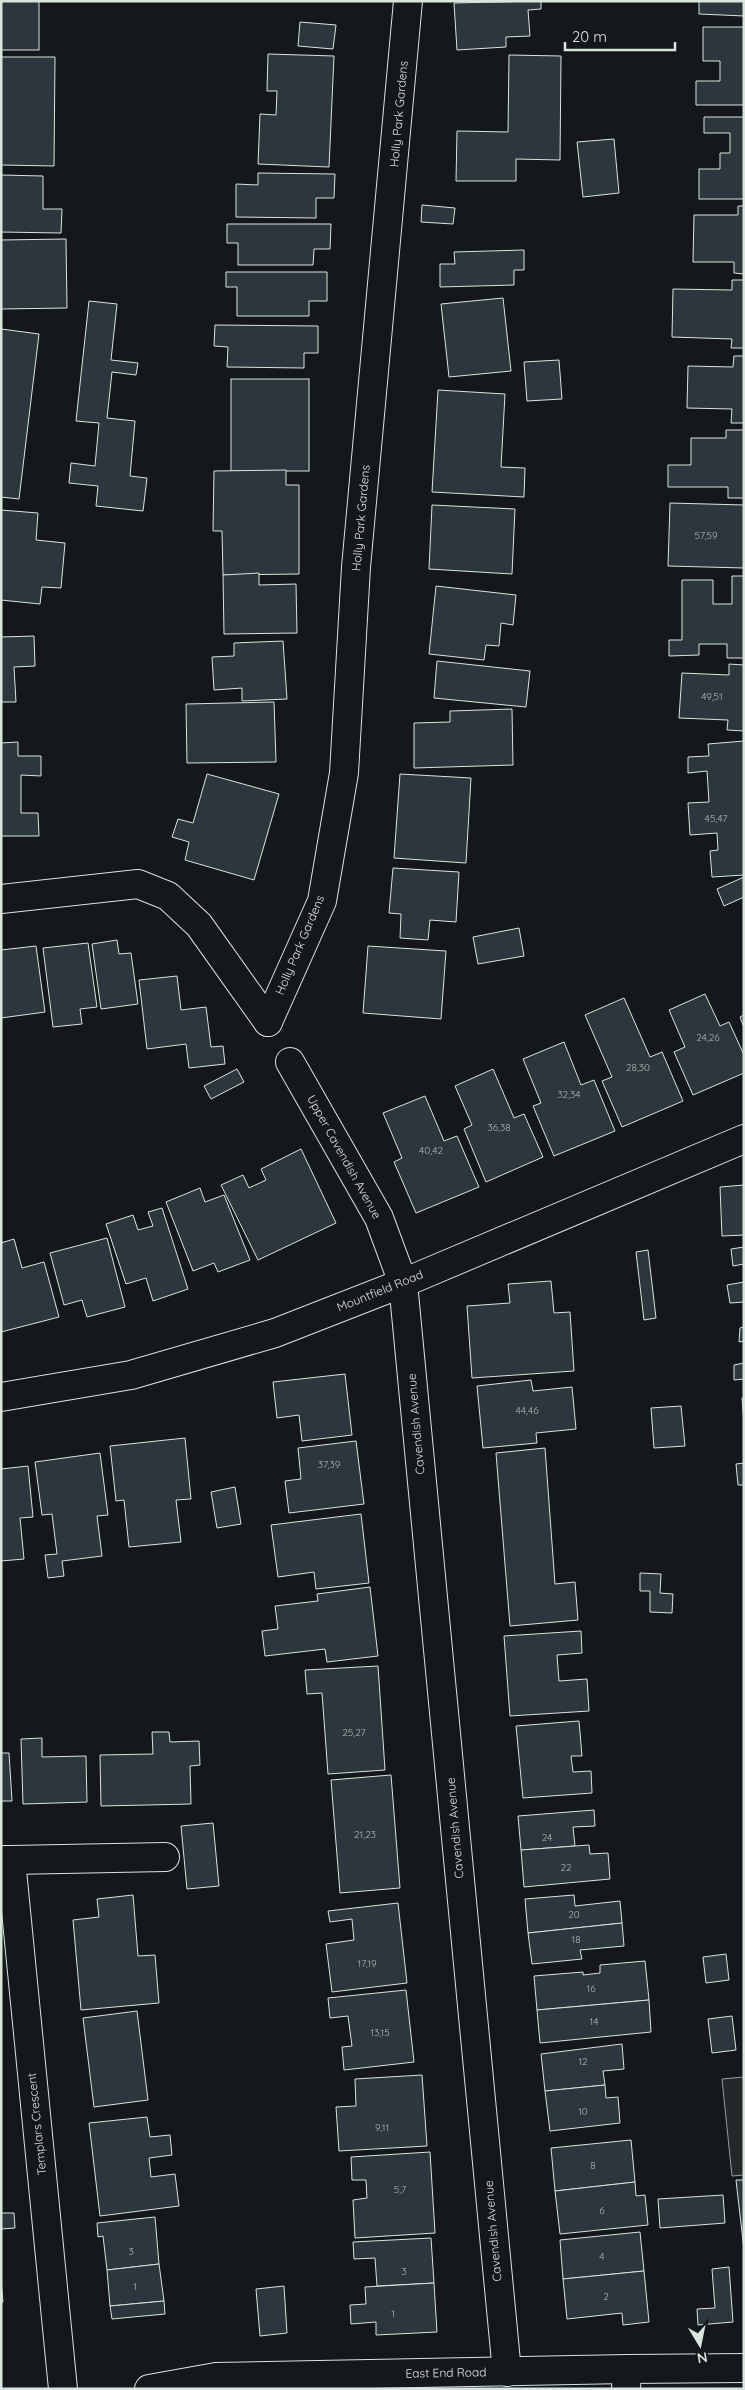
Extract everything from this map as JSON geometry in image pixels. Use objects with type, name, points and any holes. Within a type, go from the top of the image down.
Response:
[{"type":"street","name":"Holly Park Gardens","points":[[1,899],[138,884],[168,896],[199,924],[268,1022],[286,976],[322,901],[344,773],[356,567],[408,1]]},
{"type":"street","name":"Upper Cavendish Avenue","points":[[290,1062],[379,1218],[402,1283]]},
{"type":"street","name":"Mountfield Road","points":[[1,1397],[131,1375],[275,1333],[402,1283],[744,1139]]},
{"type":"street","name":"Cavendish Avenue","points":[[402,1283],[507,2372]]},
{"type":"street","name":"Templars Crescent","points":[[63,2389],[6,1860],[165,1857]]},
{"type":"street","name":"East End Road","points":[[150,2389],[216,2378],[507,2372],[626,2379],[744,2368]]},
{"type":"shaded area","points":[[744,2077],[744,2175],[732,2176],[722,2079]]},
{"type":"building","points":[[1,1],[39,1],[39,50],[1,50]]},
{"type":"building","points":[[541,1],[541,9],[528,10],[530,36],[506,37],[506,47],[457,50],[454,3]]},
{"type":"building","points":[[699,1],[744,1],[744,16],[699,14]]},
{"type":"building","points":[[300,22],[336,25],[333,49],[298,46]]},
{"type":"building","points":[[703,27],[744,27],[744,105],[696,105],[696,81],[720,81],[720,61],[703,61]]},
{"type":"building","points":[[268,54],[334,56],[329,167],[258,164],[260,114],[276,115],[277,91],[267,91]]},
{"type":"building","points":[[509,55],[561,56],[560,160],[516,159],[516,181],[456,181],[457,131],[508,132]]},
{"type":"building","points":[[1,57],[55,57],[54,166],[1,165]]},
{"type":"building","points":[[704,117],[744,117],[744,199],[699,199],[699,169],[720,169],[720,153],[730,153],[730,133],[704,133]]},
{"type":"building","points":[[614,139],[619,193],[583,197],[577,142]]},
{"type":"building","points":[[258,173],[335,174],[334,198],[316,198],[316,218],[236,217],[236,184],[258,185]]},
{"type":"building","points":[[1,175],[43,176],[43,209],[62,209],[61,233],[1,232]]},
{"type":"building","points":[[422,205],[455,208],[453,224],[421,222]]},
{"type":"building","points":[[738,206],[744,206],[744,274],[734,273],[734,262],[693,262],[694,215],[738,215]]},
{"type":"building","points":[[227,224],[331,224],[330,249],[314,249],[313,265],[238,265],[238,243],[227,243]]},
{"type":"building","points":[[66,239],[67,308],[1,309],[1,240]]},
{"type":"building","points":[[524,250],[524,270],[514,270],[514,285],[440,287],[440,264],[455,264],[454,252]]},
{"type":"building","points":[[226,272],[327,272],[327,301],[309,301],[309,316],[237,316],[237,287],[226,287]]},
{"type":"building","points":[[732,280],[744,280],[744,348],[731,348],[732,339],[672,337],[673,289],[732,290]]},
{"type":"building","points":[[503,298],[511,371],[449,377],[441,304]]},
{"type":"building","points":[[89,301],[117,304],[111,360],[138,363],[136,375],[112,372],[107,418],[135,421],[130,476],[147,478],[143,511],[96,506],[98,486],[69,483],[71,463],[95,466],[99,423],[76,421]]},
{"type":"building","points":[[215,325],[318,326],[318,353],[304,353],[304,368],[227,367],[228,347],[214,346]]},
{"type":"building","points":[[1,329],[39,334],[19,499],[1,497]]},
{"type":"building","points":[[734,356],[744,356],[744,423],[731,423],[732,409],[687,408],[688,366],[733,367]]},
{"type":"building","points":[[559,360],[562,399],[527,401],[524,362]]},
{"type":"building","points":[[231,379],[309,379],[309,471],[231,471]]},
{"type":"building","points":[[438,390],[505,394],[501,467],[525,468],[524,497],[432,492]]},
{"type":"building","points":[[726,430],[744,430],[744,498],[728,498],[728,487],[668,487],[668,465],[691,465],[691,438],[726,438]]},
{"type":"building","points":[[286,470],[286,485],[299,485],[299,574],[223,575],[222,531],[213,531],[214,471]]},
{"type":"building","points":[[670,503],[744,505],[744,568],[668,566]]},
{"type":"building","points":[[432,505],[515,509],[512,574],[429,569]]},
{"type":"building","points":[[1,510],[38,513],[36,540],[65,543],[61,588],[42,587],[40,604],[1,600]]},
{"type":"building","points":[[259,573],[259,585],[296,584],[297,633],[224,634],[223,575]]},
{"type":"building","points":[[732,576],[744,576],[744,658],[727,658],[727,644],[699,644],[699,655],[669,656],[669,640],[682,640],[682,580],[713,580],[713,604],[732,604]]},
{"type":"building","points":[[436,586],[516,595],[513,625],[501,623],[499,646],[486,645],[484,660],[429,654]]},
{"type":"building","points":[[34,636],[35,666],[14,667],[16,702],[1,702],[1,637]]},
{"type":"building","points":[[283,641],[287,699],[242,701],[242,688],[214,690],[212,657],[234,656],[234,643]]},
{"type":"building","points":[[437,661],[530,671],[526,707],[434,698]]},
{"type":"building","points":[[729,664],[744,665],[744,731],[727,730],[728,720],[679,718],[682,673],[729,675]]},
{"type":"building","points":[[274,702],[276,762],[187,763],[186,704]]},
{"type":"building","points":[[512,709],[513,765],[414,768],[414,723],[450,722],[450,711]]},
{"type":"building","points":[[744,741],[744,875],[712,877],[710,851],[718,850],[717,833],[690,835],[688,803],[709,802],[707,771],[688,773],[688,757],[709,756],[708,744]]},
{"type":"building","points":[[18,742],[18,756],[41,756],[41,776],[21,775],[21,813],[38,813],[39,836],[1,836],[1,743]]},
{"type":"building","points":[[207,774],[279,794],[254,880],[185,860],[189,842],[172,837],[178,819],[193,823]]},
{"type":"building","points":[[400,774],[471,778],[466,863],[394,858]]},
{"type":"building","points":[[393,868],[459,872],[456,922],[430,920],[428,940],[400,938],[401,914],[389,913]]},
{"type":"building","points":[[744,877],[744,897],[724,906],[717,889]]},
{"type":"building","points":[[519,928],[524,956],[478,964],[473,937]]},
{"type":"building","points":[[117,940],[119,954],[131,953],[138,1004],[101,1009],[92,944]]},
{"type":"building","points":[[88,943],[97,1007],[80,1009],[82,1024],[53,1027],[43,948]]},
{"type":"building","points":[[36,946],[45,1012],[1,1018],[1,950]]},
{"type":"building","points":[[368,946],[446,951],[441,1019],[363,1013]]},
{"type":"building","points":[[177,976],[181,1010],[206,1007],[211,1047],[223,1046],[225,1064],[189,1068],[186,1044],[147,1049],[139,980]]},
{"type":"building","points":[[705,994],[720,1026],[729,1022],[744,1055],[744,1073],[693,1095],[674,1052],[685,1047],[669,1010]]},
{"type":"building","points":[[624,998],[650,1057],[662,1052],[683,1101],[622,1127],[602,1081],[612,1077],[585,1015]]},
{"type":"building","points":[[744,1015],[744,1028],[740,1017]]},
{"type":"building","points":[[564,1042],[581,1085],[594,1080],[615,1131],[554,1156],[533,1106],[541,1103],[523,1059]]},
{"type":"building","points":[[237,1069],[244,1082],[211,1099],[204,1086]]},
{"type":"building","points":[[493,1069],[514,1118],[524,1114],[543,1157],[486,1182],[464,1129],[472,1125],[455,1086]]},
{"type":"building","points":[[425,1096],[444,1141],[457,1136],[479,1187],[416,1213],[394,1162],[402,1158],[383,1113]]},
{"type":"building","points":[[301,1149],[336,1223],[258,1260],[221,1185],[243,1175],[249,1188],[266,1180],[261,1169]]},
{"type":"building","points":[[744,1185],[744,1235],[722,1236],[720,1187]]},
{"type":"building","points":[[200,1188],[205,1202],[224,1195],[250,1260],[218,1272],[214,1263],[193,1271],[166,1202]]},
{"type":"building","points":[[162,1208],[188,1289],[153,1301],[146,1278],[126,1284],[106,1224],[133,1215],[138,1230],[153,1226],[148,1212]]},
{"type":"building","points":[[107,1238],[125,1307],[87,1317],[82,1300],[64,1305],[50,1253]]},
{"type":"building","points":[[14,1239],[22,1268],[44,1262],[59,1317],[1,1332],[1,1243]]},
{"type":"building","points":[[744,1247],[744,1264],[733,1266],[731,1249]]},
{"type":"building","points":[[648,1250],[656,1318],[644,1320],[636,1252]]},
{"type":"building","points":[[551,1281],[554,1313],[570,1312],[574,1371],[472,1378],[467,1306],[510,1303],[508,1284]]},
{"type":"building","points":[[744,1282],[744,1302],[730,1303],[727,1285]]},
{"type":"building","points":[[744,1327],[744,1341],[739,1342],[740,1328]]},
{"type":"building","points":[[744,1363],[744,1379],[734,1380],[734,1365]]},
{"type":"building","points":[[345,1374],[352,1435],[302,1441],[299,1415],[277,1418],[273,1382]]},
{"type":"building","points":[[531,1380],[533,1391],[572,1387],[576,1429],[536,1433],[537,1443],[483,1448],[477,1386]]},
{"type":"building","points":[[742,1398],[744,1398],[744,1424]]},
{"type":"building","points":[[681,1406],[685,1446],[654,1448],[651,1408]]},
{"type":"building","points":[[185,1438],[191,1499],[176,1500],[181,1542],[129,1547],[124,1500],[116,1501],[110,1446]]},
{"type":"building","points":[[356,1441],[364,1504],[289,1513],[285,1481],[301,1479],[298,1448]]},
{"type":"building","points":[[545,1448],[555,1584],[575,1582],[578,1620],[510,1626],[496,1453]]},
{"type":"building","points":[[100,1453],[108,1515],[97,1516],[102,1556],[62,1561],[64,1576],[48,1578],[45,1555],[57,1554],[52,1514],[42,1515],[35,1462]]},
{"type":"building","points":[[744,1463],[744,1485],[738,1485],[736,1464]]},
{"type":"building","points":[[28,1466],[33,1517],[20,1518],[24,1559],[1,1561],[1,1469]]},
{"type":"building","points":[[235,1487],[241,1524],[217,1528],[211,1492]]},
{"type":"building","points":[[361,1514],[369,1583],[316,1589],[314,1572],[278,1577],[271,1525]]},
{"type":"building","points":[[640,1573],[661,1574],[660,1593],[673,1594],[672,1613],[650,1612],[650,1591],[640,1591]]},
{"type":"building","points":[[370,1587],[378,1656],[327,1662],[325,1649],[265,1656],[262,1631],[278,1629],[275,1606],[318,1601],[317,1594]]},
{"type":"building","points":[[581,1631],[582,1653],[557,1655],[559,1681],[587,1679],[589,1711],[510,1716],[504,1636]]},
{"type":"building","points":[[378,1666],[385,1770],[328,1774],[322,1693],[307,1694],[305,1670]]},
{"type":"building","points":[[579,1721],[582,1756],[571,1756],[573,1772],[591,1771],[592,1793],[523,1798],[516,1726]]},
{"type":"building","points":[[152,1732],[169,1732],[170,1742],[199,1741],[200,1765],[190,1766],[191,1804],[101,1806],[100,1755],[153,1754]]},
{"type":"building","points":[[42,1738],[42,1757],[86,1756],[87,1802],[23,1804],[21,1739]]},
{"type":"building","points":[[1,1753],[9,1753],[12,1801],[1,1801]]},
{"type":"building","points":[[391,1775],[400,1888],[340,1893],[331,1780]]},
{"type":"building","points":[[594,1810],[595,1826],[573,1827],[575,1846],[521,1850],[518,1816]]},
{"type":"building","points":[[213,1823],[219,1886],[187,1889],[181,1826]]},
{"type":"building","points":[[589,1845],[590,1854],[608,1853],[610,1879],[524,1887],[521,1850]]},
{"type":"building","points":[[133,1895],[138,1956],[155,1955],[159,2003],[81,2010],[73,1920],[99,1917],[97,1899]]},
{"type":"building","points":[[574,1895],[575,1906],[620,1901],[622,1923],[528,1933],[525,1899]]},
{"type":"building","points":[[398,1903],[407,1983],[332,1992],[326,1944],[354,1940],[352,1919],[330,1922],[328,1911]]},
{"type":"building","points":[[622,1923],[624,1946],[580,1950],[582,1959],[532,1964],[528,1933]]},
{"type":"building","points":[[726,1954],[729,1980],[706,1983],[703,1957]]},
{"type":"building","points":[[645,1961],[649,2000],[537,2010],[534,1976],[583,1972],[583,1975],[600,1973],[600,1965]]},
{"type":"building","points":[[406,1990],[414,2062],[344,2070],[342,2047],[352,2046],[348,2016],[330,2018],[328,1998]]},
{"type":"building","points":[[649,2000],[651,2032],[540,2043],[537,2010]]},
{"type":"building","points":[[137,2011],[148,2100],[94,2107],[83,2018]]},
{"type":"building","points":[[732,2016],[736,2050],[712,2053],[708,2019]]},
{"type":"building","points":[[622,2044],[624,2069],[603,2071],[605,2085],[545,2091],[541,2054]]},
{"type":"building","points":[[422,2075],[427,2146],[339,2151],[336,2107],[356,2106],[355,2079]]},
{"type":"building","points":[[605,2085],[606,2098],[618,2097],[620,2123],[550,2131],[545,2091]]},
{"type":"building","points":[[147,2117],[150,2137],[170,2135],[172,2155],[149,2158],[151,2177],[175,2174],[179,2206],[100,2216],[89,2123]]},
{"type":"building","points":[[631,2140],[635,2182],[555,2191],[551,2148]]},
{"type":"building","points":[[430,2152],[435,2233],[355,2238],[353,2200],[367,2198],[366,2180],[352,2180],[351,2157]]},
{"type":"building","points":[[736,2180],[744,2180],[744,2250]]},
{"type":"building","points":[[635,2182],[636,2196],[645,2195],[648,2225],[560,2234],[555,2191]]},
{"type":"building","points":[[723,2195],[725,2223],[660,2228],[658,2199]]},
{"type":"building","points":[[1,2213],[14,2213],[15,2228],[1,2229]]},
{"type":"building","points":[[155,2217],[159,2264],[107,2270],[103,2236],[98,2237],[97,2223]]},
{"type":"building","points":[[640,2232],[644,2271],[563,2279],[560,2240]]},
{"type":"building","points":[[431,2238],[434,2283],[377,2286],[375,2258],[354,2259],[353,2242]]},
{"type":"building","points":[[159,2264],[164,2301],[110,2306],[107,2270]]},
{"type":"building","points":[[729,2267],[733,2322],[698,2325],[697,2309],[715,2308],[712,2269]]},
{"type":"building","points":[[644,2271],[649,2322],[623,2325],[622,2313],[567,2319],[563,2279]]},
{"type":"building","points":[[1,2280],[3,2302],[1,2302]]},
{"type":"building","points":[[434,2283],[437,2332],[376,2335],[376,2322],[351,2324],[350,2305],[366,2304],[365,2287]]},
{"type":"building","points":[[284,2286],[287,2333],[260,2336],[256,2289]]},
{"type":"building","points":[[164,2301],[165,2314],[112,2319],[110,2306]]}]
